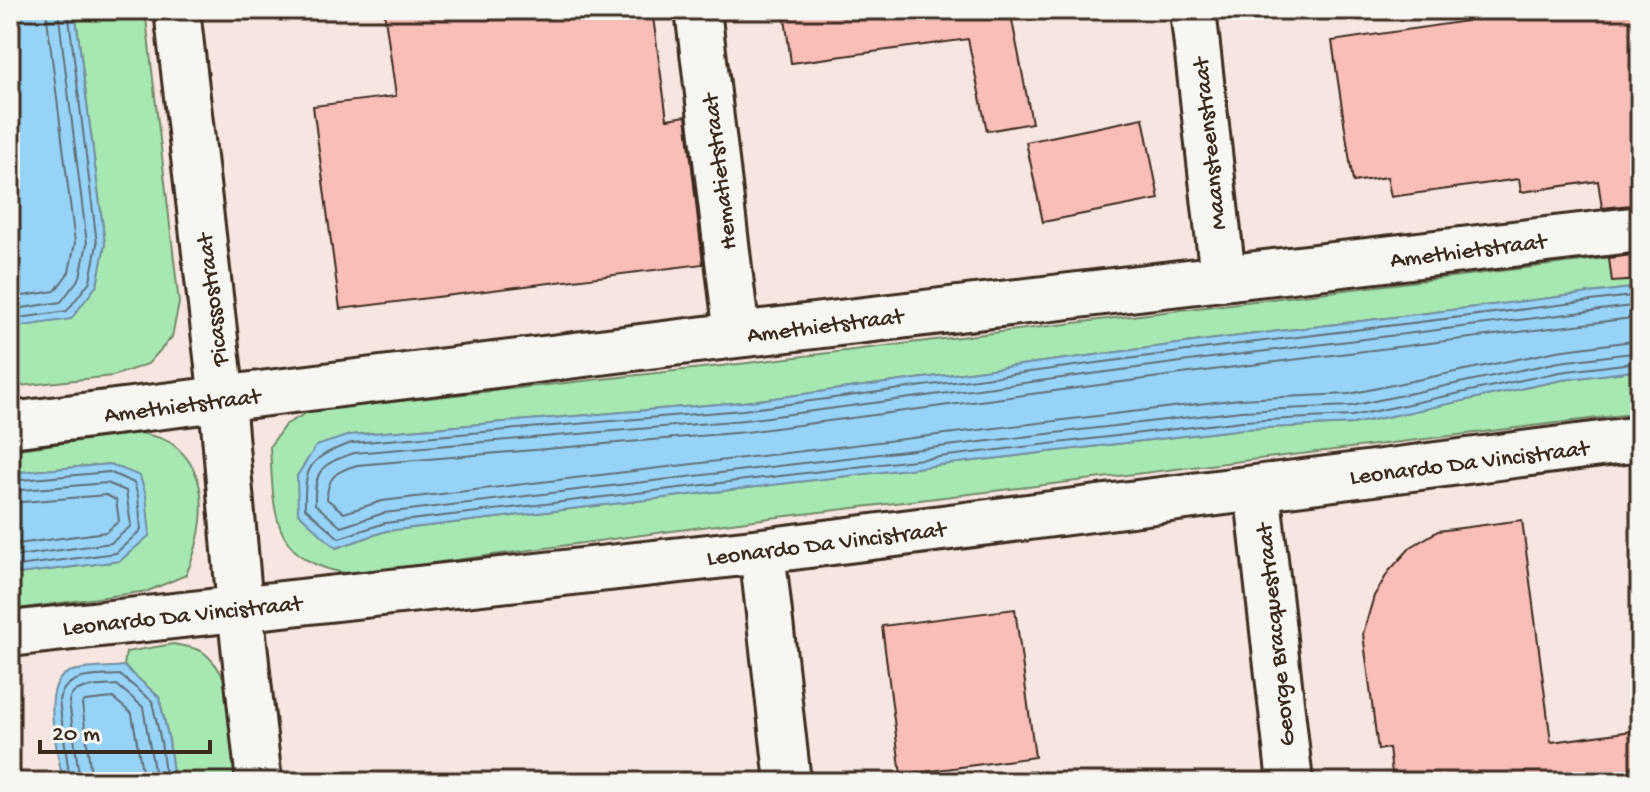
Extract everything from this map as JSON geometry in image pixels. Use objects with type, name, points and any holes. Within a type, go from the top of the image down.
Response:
[{"type":"street","name":"Picassostraat","points":[[177,10],[222,400],[259,782]]},
{"type":"street","name":"Hematietstraat","points":[[698,10],[737,335]]},
{"type":"street","name":"Maansteenstraat","points":[[1193,10],[1223,277]]},
{"type":"street","name":"Amethietstraat","points":[[10,425],[737,335],[1640,229]]},
{"type":"street","name":"Leonardo Da Vincistraat","points":[[10,634],[762,551],[1640,439]]},
{"type":"street","name":"George Bracquestraat","points":[[1257,488],[1290,782]]},
{"type":"street","points":[[762,551],[788,782]]},
{"type":"green space","points":[[75,10],[145,10],[179,303],[172,337],[148,364],[113,376],[10,387],[10,322],[17,327],[97,285],[105,244]]},
{"type":"green space","points":[[1640,254],[1640,287],[1231,337],[743,402],[350,435],[316,447],[297,476],[336,548],[386,531],[1243,429],[1353,424],[1562,380],[1640,370],[1640,413],[754,520],[351,574],[324,568],[305,558],[291,546],[276,513],[270,446],[285,425],[310,411],[739,364]]},
{"type":"green space","points":[[141,433],[171,443],[185,456],[200,487],[201,523],[186,575],[148,591],[10,610],[10,575],[120,561],[110,464],[10,473],[10,450]]},
{"type":"green space","points":[[173,644],[203,652],[224,679],[237,730],[240,782],[174,782],[159,697],[124,666],[126,652]]},
{"type":"water","points":[[10,10],[75,10],[105,244],[97,285],[71,319],[17,327],[10,322]]},
{"type":"water","points":[[1640,287],[1640,370],[1562,380],[1353,424],[1243,429],[386,531],[336,548],[298,513],[297,476],[316,446],[350,435],[743,402],[1231,337]]},
{"type":"water","points":[[110,464],[140,476],[146,495],[150,535],[120,561],[10,575],[10,473]]},
{"type":"water","points":[[124,666],[159,697],[174,782],[63,782],[52,707],[59,681],[72,671]]},
{"type":"building","points":[[384,10],[652,10],[667,119],[686,116],[703,264],[340,309],[313,106],[396,96]]},
{"type":"building","points":[[784,10],[1010,10],[1032,123],[987,131],[968,39],[791,63]]},
{"type":"building","points":[[1465,10],[1640,10],[1640,204],[1602,208],[1598,181],[1521,192],[1519,179],[1391,197],[1387,177],[1353,182],[1332,41],[1467,21]]},
{"type":"building","points":[[1143,118],[1159,199],[1043,222],[1026,142]]},
{"type":"building","points":[[1640,254],[1640,280],[1612,282],[1609,258]]},
{"type":"building","points":[[1522,520],[1551,742],[1640,730],[1640,782],[1393,782],[1389,748],[1378,750],[1363,634],[1374,596],[1389,571],[1411,547],[1438,531]]},
{"type":"building","points":[[1015,609],[1035,757],[901,775],[882,626]]}]
